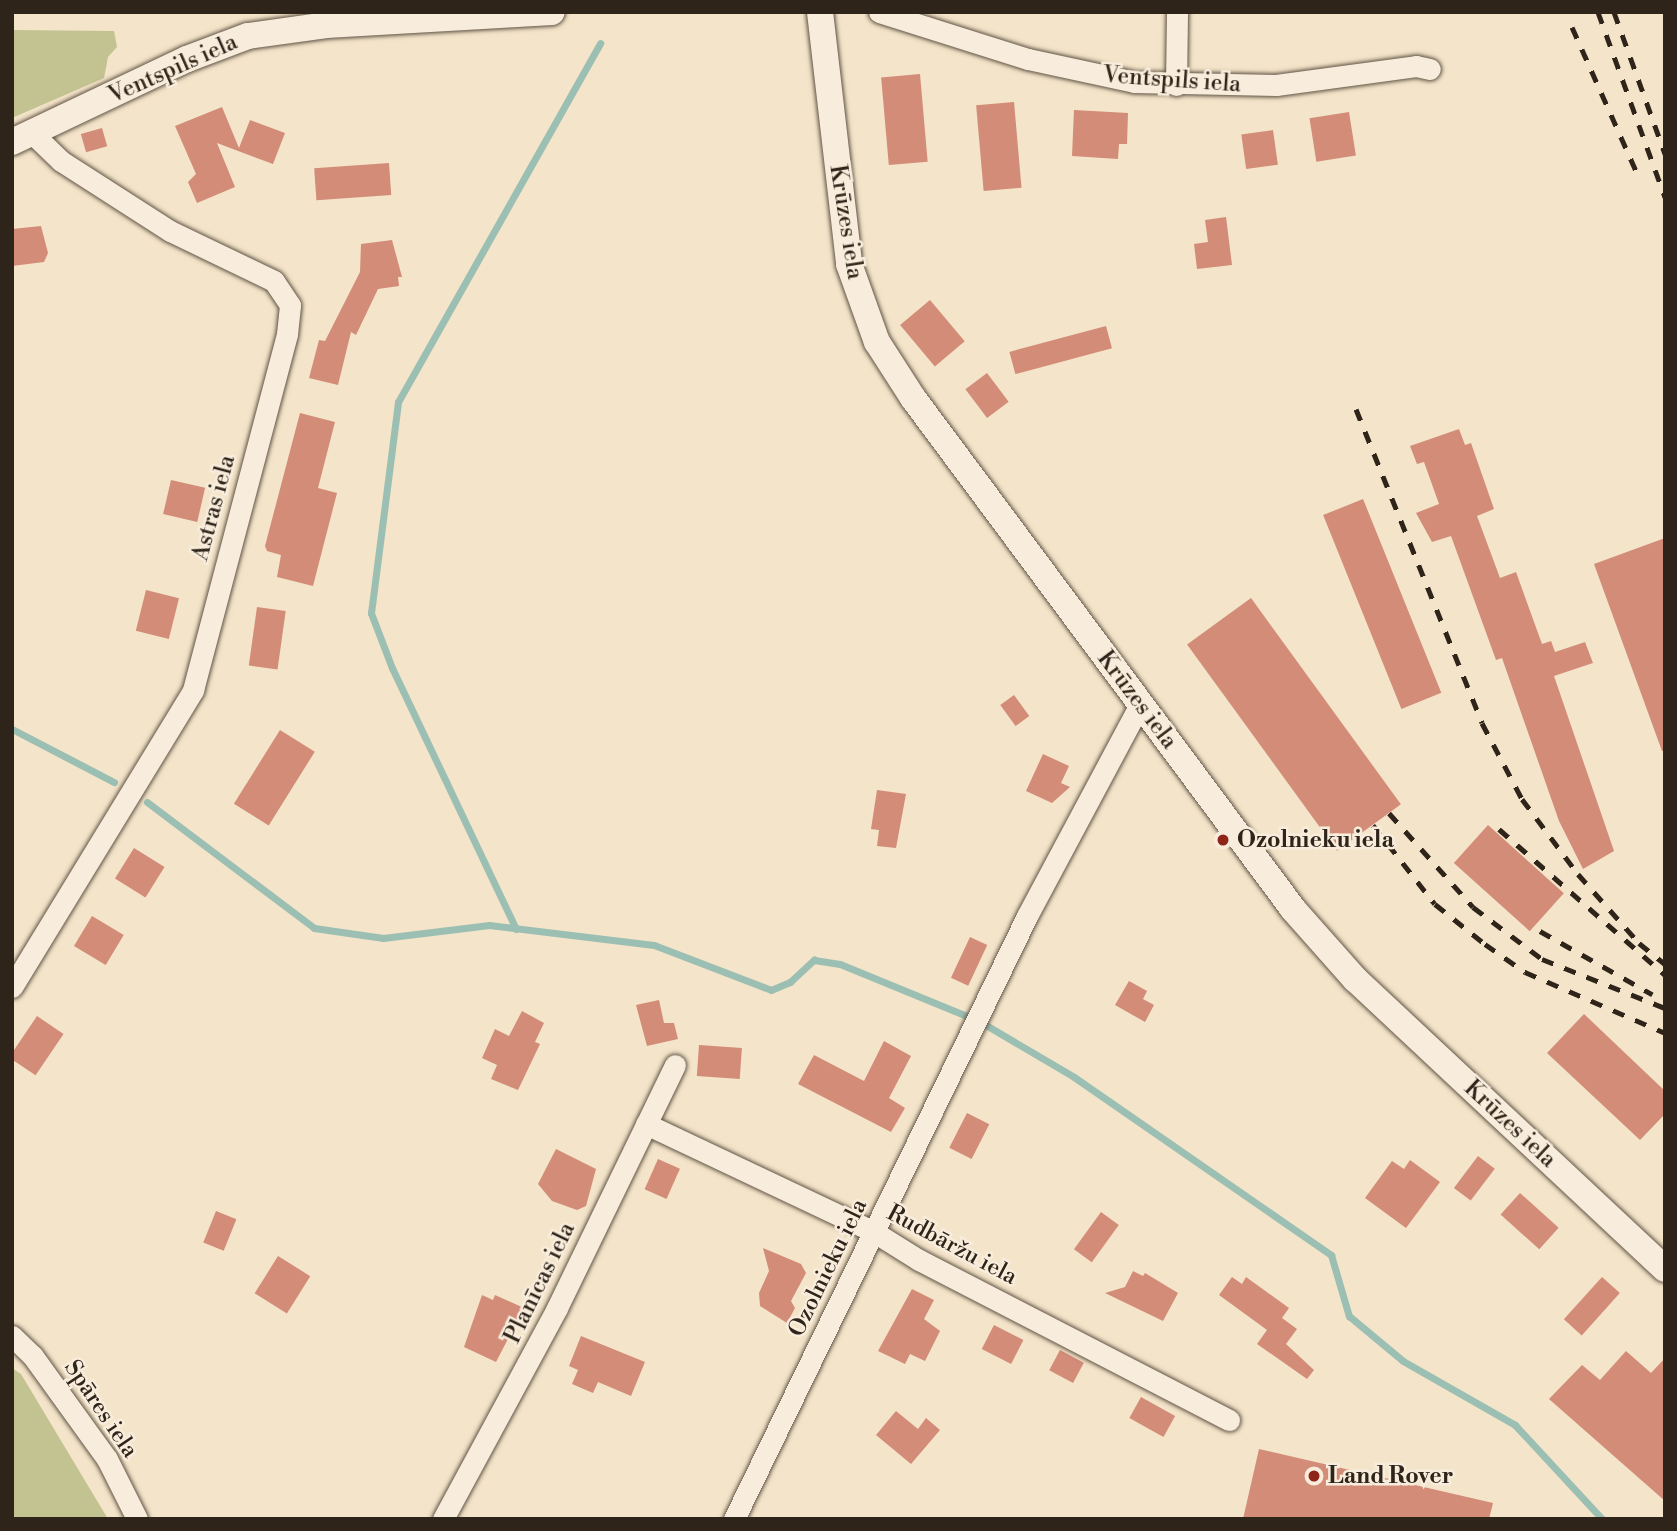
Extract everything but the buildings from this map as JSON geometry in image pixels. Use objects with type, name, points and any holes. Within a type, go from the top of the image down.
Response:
[{"type":"street","name":"Ventspils iela","points":[[23,138],[187,59],[248,36],[326,25],[552,12]]},
{"type":"street","name":"Krūzes iela","points":[[820,12],[849,264],[877,342],[913,398],[1293,909],[1355,979],[1665,1269]]},
{"type":"street","name":"Ventspils iela","points":[[879,12],[1028,59],[1121,80],[1175,85],[1276,85],[1405,67],[1430,69]]},
{"type":"street","points":[[1175,85],[1177,12]]},
{"type":"street","name":"Astras iela","points":[[13,984],[193,690],[287,334],[290,305],[274,281],[170,231],[23,138]]},
{"type":"street","name":"Ozolnieku iela","points":[[734,1519],[1027,916],[1119,736],[1140,704]]},
{"type":"street","name":"Planīcas iela","points":[[443,1519],[524,1373],[675,1065]]},
{"type":"street","name":"Rudbāržu iela","points":[[646,1124],[874,1232],[919,1260],[1230,1420]]},
{"type":"street","name":"Spāres iela","points":[[12,1336],[32,1354],[107,1459],[137,1519]]},
{"type":"shaded area","points":[[12,30],[114,31],[117,47],[108,57],[104,78],[12,118]]},
{"type":"shaded area","points":[[12,1368],[21,1374],[108,1519],[12,1519]]},
{"type":"waterway","points":[[516,929],[392,668],[371,613],[398,402],[600,43]]},
{"type":"waterway","points":[[12,729],[114,782]]},
{"type":"waterway","points":[[147,802],[314,928],[383,938],[489,925],[654,945],[771,990],[790,982],[814,960],[840,964],[979,1021],[1074,1077],[1331,1255],[1349,1316],[1403,1361],[1515,1425],[1602,1519]]},
{"type":"railway","points":[[1598,12],[1665,197]]},
{"type":"railway","points":[[1614,12],[1665,154]]},
{"type":"railway","points":[[1572,27],[1637,173]]},
{"type":"railway","points":[[1356,409],[1482,723],[1522,799],[1578,874],[1639,943],[1665,964]]},
{"type":"railway","points":[[1389,813],[1473,907],[1542,959],[1665,1008]]},
{"type":"railway","points":[[1373,825],[1435,904],[1485,944],[1525,972],[1665,1033]]},
{"type":"railway","points":[[1499,829],[1665,975]]},
{"type":"railway","points":[[1540,931],[1652,994]]},
{"type":"place","name":"Ozolnieku iela","points":[[1223,840]]},
{"type":"place","name":"Land Rover","points":[[1314,1476]]}]
